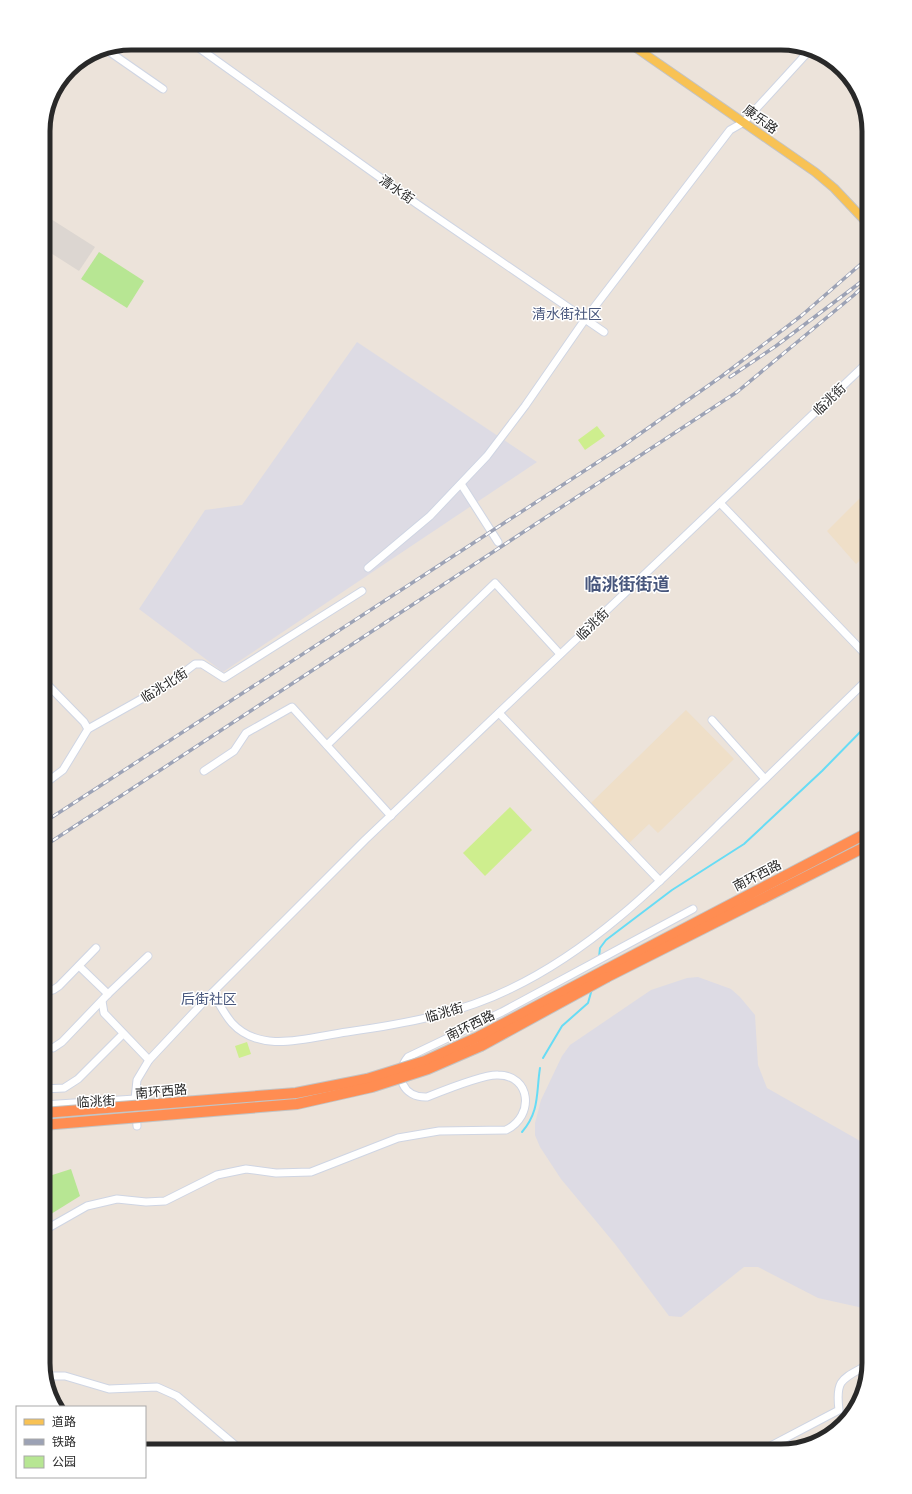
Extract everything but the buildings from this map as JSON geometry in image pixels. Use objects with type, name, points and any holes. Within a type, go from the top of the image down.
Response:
[{"type":"highway","name":"南环西路","points":[[50,1124],[297,1104],[372,1087],[428,1069],[481,1046],[607,973],[862,836]]},
{"type":"highway","name":"南环西路","points":[[50,1112],[296,1093],[367,1079],[425,1061],[478,1037],[862,848]]},
{"type":"main road","name":"康乐路","points":[[639,50],[824,179],[862,218]]},
{"type":"street","name":"清水街","points":[[202,50],[417,204],[586,318],[604,332]]},
{"type":"street","points":[[111,53],[163,89]]},
{"type":"street","points":[[368,568],[430,516],[486,456],[525,406],[586,318],[730,130],[744,122],[806,54]]},
{"type":"street","name":"临洮街","points":[[50,1105],[135,1099],[137,1080],[149,1060],[212,993],[391,816],[862,368]]},
{"type":"street","points":[[461,484],[498,542]]},
{"type":"street","points":[[720,503],[862,651]]},
{"type":"street","points":[[327,745],[496,583],[560,654]]},
{"type":"street","name":"临洮北街","points":[[50,780],[63,770],[88,729],[170,683],[195,664],[202,664],[224,678],[362,590]]},
{"type":"street","name":"临洮街","points":[[212,993],[232,1023],[245,1034],[262,1041],[286,1041],[382,1027],[443,1014],[510,989],[572,954],[660,881],[862,685]]},
{"type":"street","points":[[50,687],[84,722],[88,729]]},
{"type":"street","points":[[204,771],[234,752],[246,733],[292,707],[391,816]]},
{"type":"street","points":[[499,713],[660,881]]},
{"type":"street","points":[[712,720],[765,780]]},
{"type":"street","points":[[50,1227],[87,1206],[117,1199],[146,1202],[165,1201],[217,1175],[246,1169],[276,1173],[311,1172],[398,1138],[439,1131],[506,1130],[521,1120],[526,1103],[523,1090],[515,1080],[498,1074],[420,1098],[412,1095],[402,1085],[401,1070],[403,1063],[408,1057],[502,1012],[693,909]]},
{"type":"street","points":[[50,991],[53,990],[79,966],[96,948]]},
{"type":"street","points":[[50,1047],[53,1048],[62,1042],[108,994],[148,956]]},
{"type":"street","points":[[79,966],[108,994]]},
{"type":"street","points":[[102,1001],[104,1013],[149,1060]]},
{"type":"street","points":[[50,1089],[64,1088],[78,1079],[124,1034]]},
{"type":"street","points":[[135,1099],[137,1126]]},
{"type":"street","points":[[775,1444],[839,1410],[836,1394],[840,1382],[862,1368]]},
{"type":"street","points":[[51,1376],[65,1376],[109,1389],[157,1387],[178,1396],[234,1444]]},
{"type":"shaded area","points":[[50,218],[95,247],[79,271],[50,252]]},
{"type":"shaded area","points":[[357,342],[537,462],[223,672],[139,609],[205,510],[242,505]]},
{"type":"shaded area","points":[[862,496],[862,558],[856,564],[827,531]]},
{"type":"shaded area","points":[[686,710],[734,759],[658,833],[649,824],[629,843],[591,803]]},
{"type":"shaded area","points":[[698,977],[731,989],[755,1015],[758,1065],[767,1088],[862,1142],[862,1308],[818,1298],[758,1267],[744,1267],[681,1317],[669,1316],[615,1244],[561,1179],[540,1147],[535,1135],[535,1123],[541,1100],[562,1056],[570,1045],[651,990],[687,978]]},
{"type":"green space","points":[[99,252],[144,281],[127,308],[81,279]]},
{"type":"green space","points":[[597,426],[605,436],[585,450],[578,440]]},
{"type":"green space","points":[[510,807],[532,830],[485,876],[463,853]]},
{"type":"green space","points":[[247,1042],[251,1054],[239,1058],[235,1046]]},
{"type":"green space","points":[[71,1169],[80,1196],[50,1215],[50,1176]]},
{"type":"waterway","points":[[599,957],[600,948],[606,940],[672,890],[744,844],[822,771],[862,730]]},
{"type":"waterway","points":[[543,1058],[562,1026],[588,1003],[592,989]]},
{"type":"waterway","points":[[522,1132],[532,1117],[535,1109],[540,1068]]},
{"type":"railway","points":[[50,818],[624,445],[722,376],[801,316],[862,263]]},
{"type":"railway","points":[[730,377],[776,346],[861,282]]},
{"type":"railway","points":[[50,842],[737,392],[862,288]]},
{"type":"district","name":"清水街社区","points":[[567,314]]},
{"type":"district","name":"临洮街街道","points":[[627,584]]},
{"type":"district","name":"后街社区","points":[[209,999]]}]
